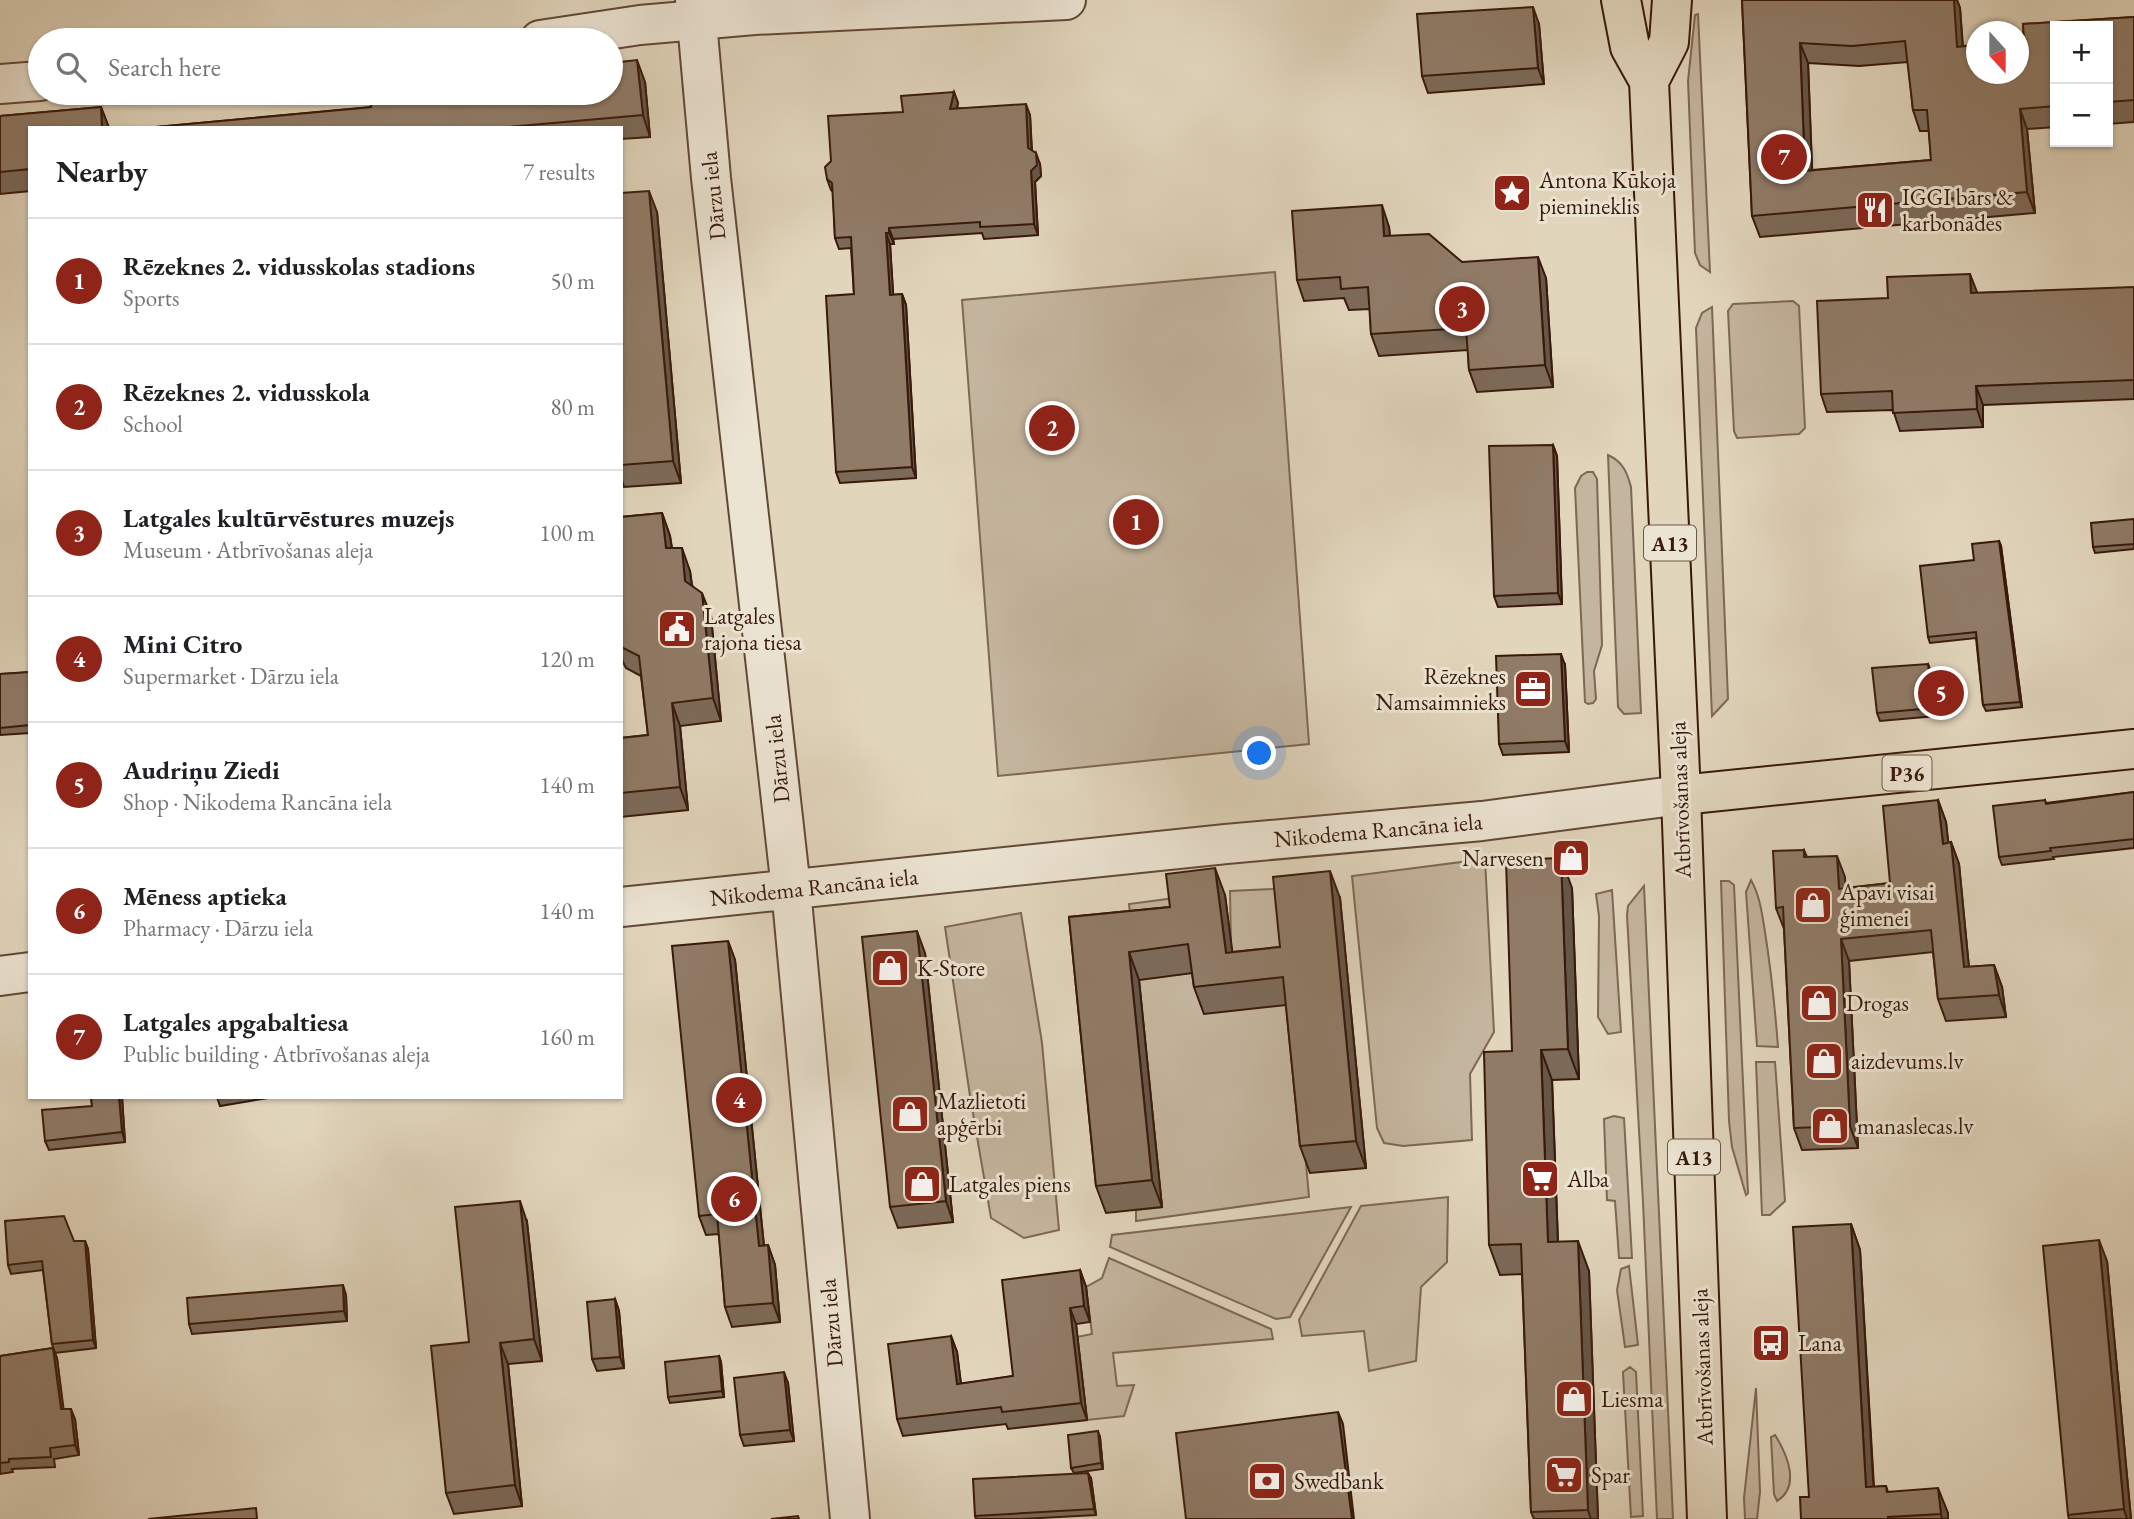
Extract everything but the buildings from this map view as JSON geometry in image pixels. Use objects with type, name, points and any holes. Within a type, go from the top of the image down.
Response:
[{"type":"main road","name":"Atbrīvošanas aleja","points":[[1621,0],[1630,47],[1649,81],[1681,795],[1707,1519]]},
{"type":"main road","name":"Atbrīvošanas aleja","points":[[1649,81],[1669,42],[1672,0]]},
{"type":"main road","name":"Nikodema Rancāna iela","points":[[1681,795],[2134,749]]},
{"type":"street","points":[[619,28],[696,10],[754,15],[1066,0]]},
{"type":"street","name":"Dārzu iela","points":[[696,10],[712,192],[791,889],[850,1519]]},
{"type":"street","points":[[0,84],[28,81]]},
{"type":"street","name":"Nikodema Rancāna iela","points":[[623,907],[1482,821],[1681,795]]},
{"type":"street","points":[[0,976],[28,972]]},
{"type":"shaded area","points":[[1698,14],[1710,272],[1700,265],[1695,253],[1688,81],[1695,15]]},
{"type":"shaded area","points":[[1275,272],[1309,744],[998,776],[962,300]]},
{"type":"shaded area","points":[[1793,301],[1799,306],[1805,428],[1799,434],[1737,438],[1734,431],[1728,311],[1733,304]]},
{"type":"shaded area","points":[[1712,307],[1728,699],[1712,716],[1696,328],[1702,313]]},
{"type":"shaded area","points":[[1608,455],[1624,468],[1631,487],[1641,713],[1624,714],[1618,707]]},
{"type":"shaded area","points":[[1593,472],[1597,479],[1602,645],[1594,671],[1596,699],[1588,704],[1585,702],[1575,488],[1581,476]]},
{"type":"shaded area","points":[[1485,859],[1494,1032],[1470,1074],[1472,1140],[1403,1146],[1384,1143],[1377,1128],[1352,876]]},
{"type":"shaded area","points":[[1751,880],[1759,899],[1765,932],[1778,1047],[1757,1046],[1746,892]]},
{"type":"shaded area","points":[[1721,881],[1729,881],[1734,885],[1746,1195],[1732,1147],[1729,1121]]},
{"type":"shaded area","points":[[1332,886],[1283,904],[1309,1197],[1136,1221],[1136,1210],[1162,1207],[1129,904],[1175,898],[1175,975],[1198,972],[1231,946],[1230,891]]},
{"type":"shaded area","points":[[1644,886],[1673,1519],[1657,1519],[1627,915],[1628,906]]},
{"type":"shaded area","points":[[1612,890],[1621,1032],[1608,1034],[1598,1017],[1599,916],[1596,894]]},
{"type":"shaded area","points":[[1021,913],[1042,1043],[1059,1230],[1024,1238],[991,1218],[945,927]]},
{"type":"shaded area","points":[[1756,1062],[1775,1062],[1785,1201],[1770,1215],[1762,1215]]},
{"type":"shaded area","points":[[1614,1116],[1624,1118],[1632,1258],[1619,1258],[1615,1201],[1607,1200],[1604,1119]]},
{"type":"shaded area","points":[[1448,1197],[1447,1262],[1421,1287],[1416,1361],[1369,1371],[1364,1331],[1302,1336],[1299,1320],[1361,1206]]},
{"type":"shaded area","points":[[1351,1207],[1290,1317],[1276,1319],[1110,1247],[1112,1235]]},
{"type":"shaded area","points":[[1109,1258],[1271,1329],[1273,1339],[1113,1353],[1117,1386],[1134,1385],[1124,1416],[1087,1420],[1077,1337],[1092,1334],[1086,1287],[1102,1278]]},
{"type":"shaded area","points":[[1629,1266],[1638,1345],[1625,1347],[1617,1290],[1621,1269]]},
{"type":"shaded area","points":[[1630,1367],[1636,1372],[1643,1516],[1631,1517],[1623,1372]]},
{"type":"shaded area","points":[[1756,1388],[1760,1492],[1757,1519],[1745,1519],[1744,1498]]},
{"type":"shaded area","points":[[1775,1435],[1790,1470],[1788,1487],[1777,1501],[1774,1494],[1771,1437]]},
{"type":"place","name":"Latgales apgabaltiesa","points":[[1784,157]]},
{"type":"place","name":"Antona Kūkoja piemineklis","points":[[1512,193]]},
{"type":"place","name":"IGGI bārs & karbonādes","points":[[1875,210]]},
{"type":"place","name":"Latgales kultūrvēstures muzejs","points":[[1462,309]]},
{"type":"place","name":"Rēzeknes 2. vidusskola","points":[[1052,428]]},
{"type":"place","name":"Rēzeknes 2. vidusskolas stadions","points":[[1136,522]]},
{"type":"place","name":"Latgales rajona tiesa","points":[[677,629]]},
{"type":"place","name":"Rēzeknes Namsaimnieks","points":[[1533,689]]},
{"type":"place","name":"Audriņu Ziedi","points":[[1941,693]]},
{"type":"place","name":"Narvesen","points":[[1571,858]]},
{"type":"place","name":"Apavi visai ģimenei","points":[[1813,905]]},
{"type":"place","name":"K-Store","points":[[890,968]]},
{"type":"place","name":"Drogas","points":[[1819,1003]]},
{"type":"place","name":"aizdevums.lv","points":[[1824,1061]]},
{"type":"place","name":"Mini Citro","points":[[739,1100]]},
{"type":"place","name":"Mazlietoti apģērbi","points":[[910,1114]]},
{"type":"place","name":"manaslecas.lv","points":[[1830,1126]]},
{"type":"place","name":"Alba","points":[[1540,1179]]},
{"type":"place","name":"Latgales piens","points":[[922,1184]]},
{"type":"place","name":"Mēness aptieka","points":[[734,1199]]},
{"type":"place","name":"Lana","points":[[1771,1343]]},
{"type":"place","name":"Liesma","points":[[1574,1399]]},
{"type":"place","name":"Spar","points":[[1564,1475]]},
{"type":"place","name":"Swedbank","points":[[1267,1481]]}]
